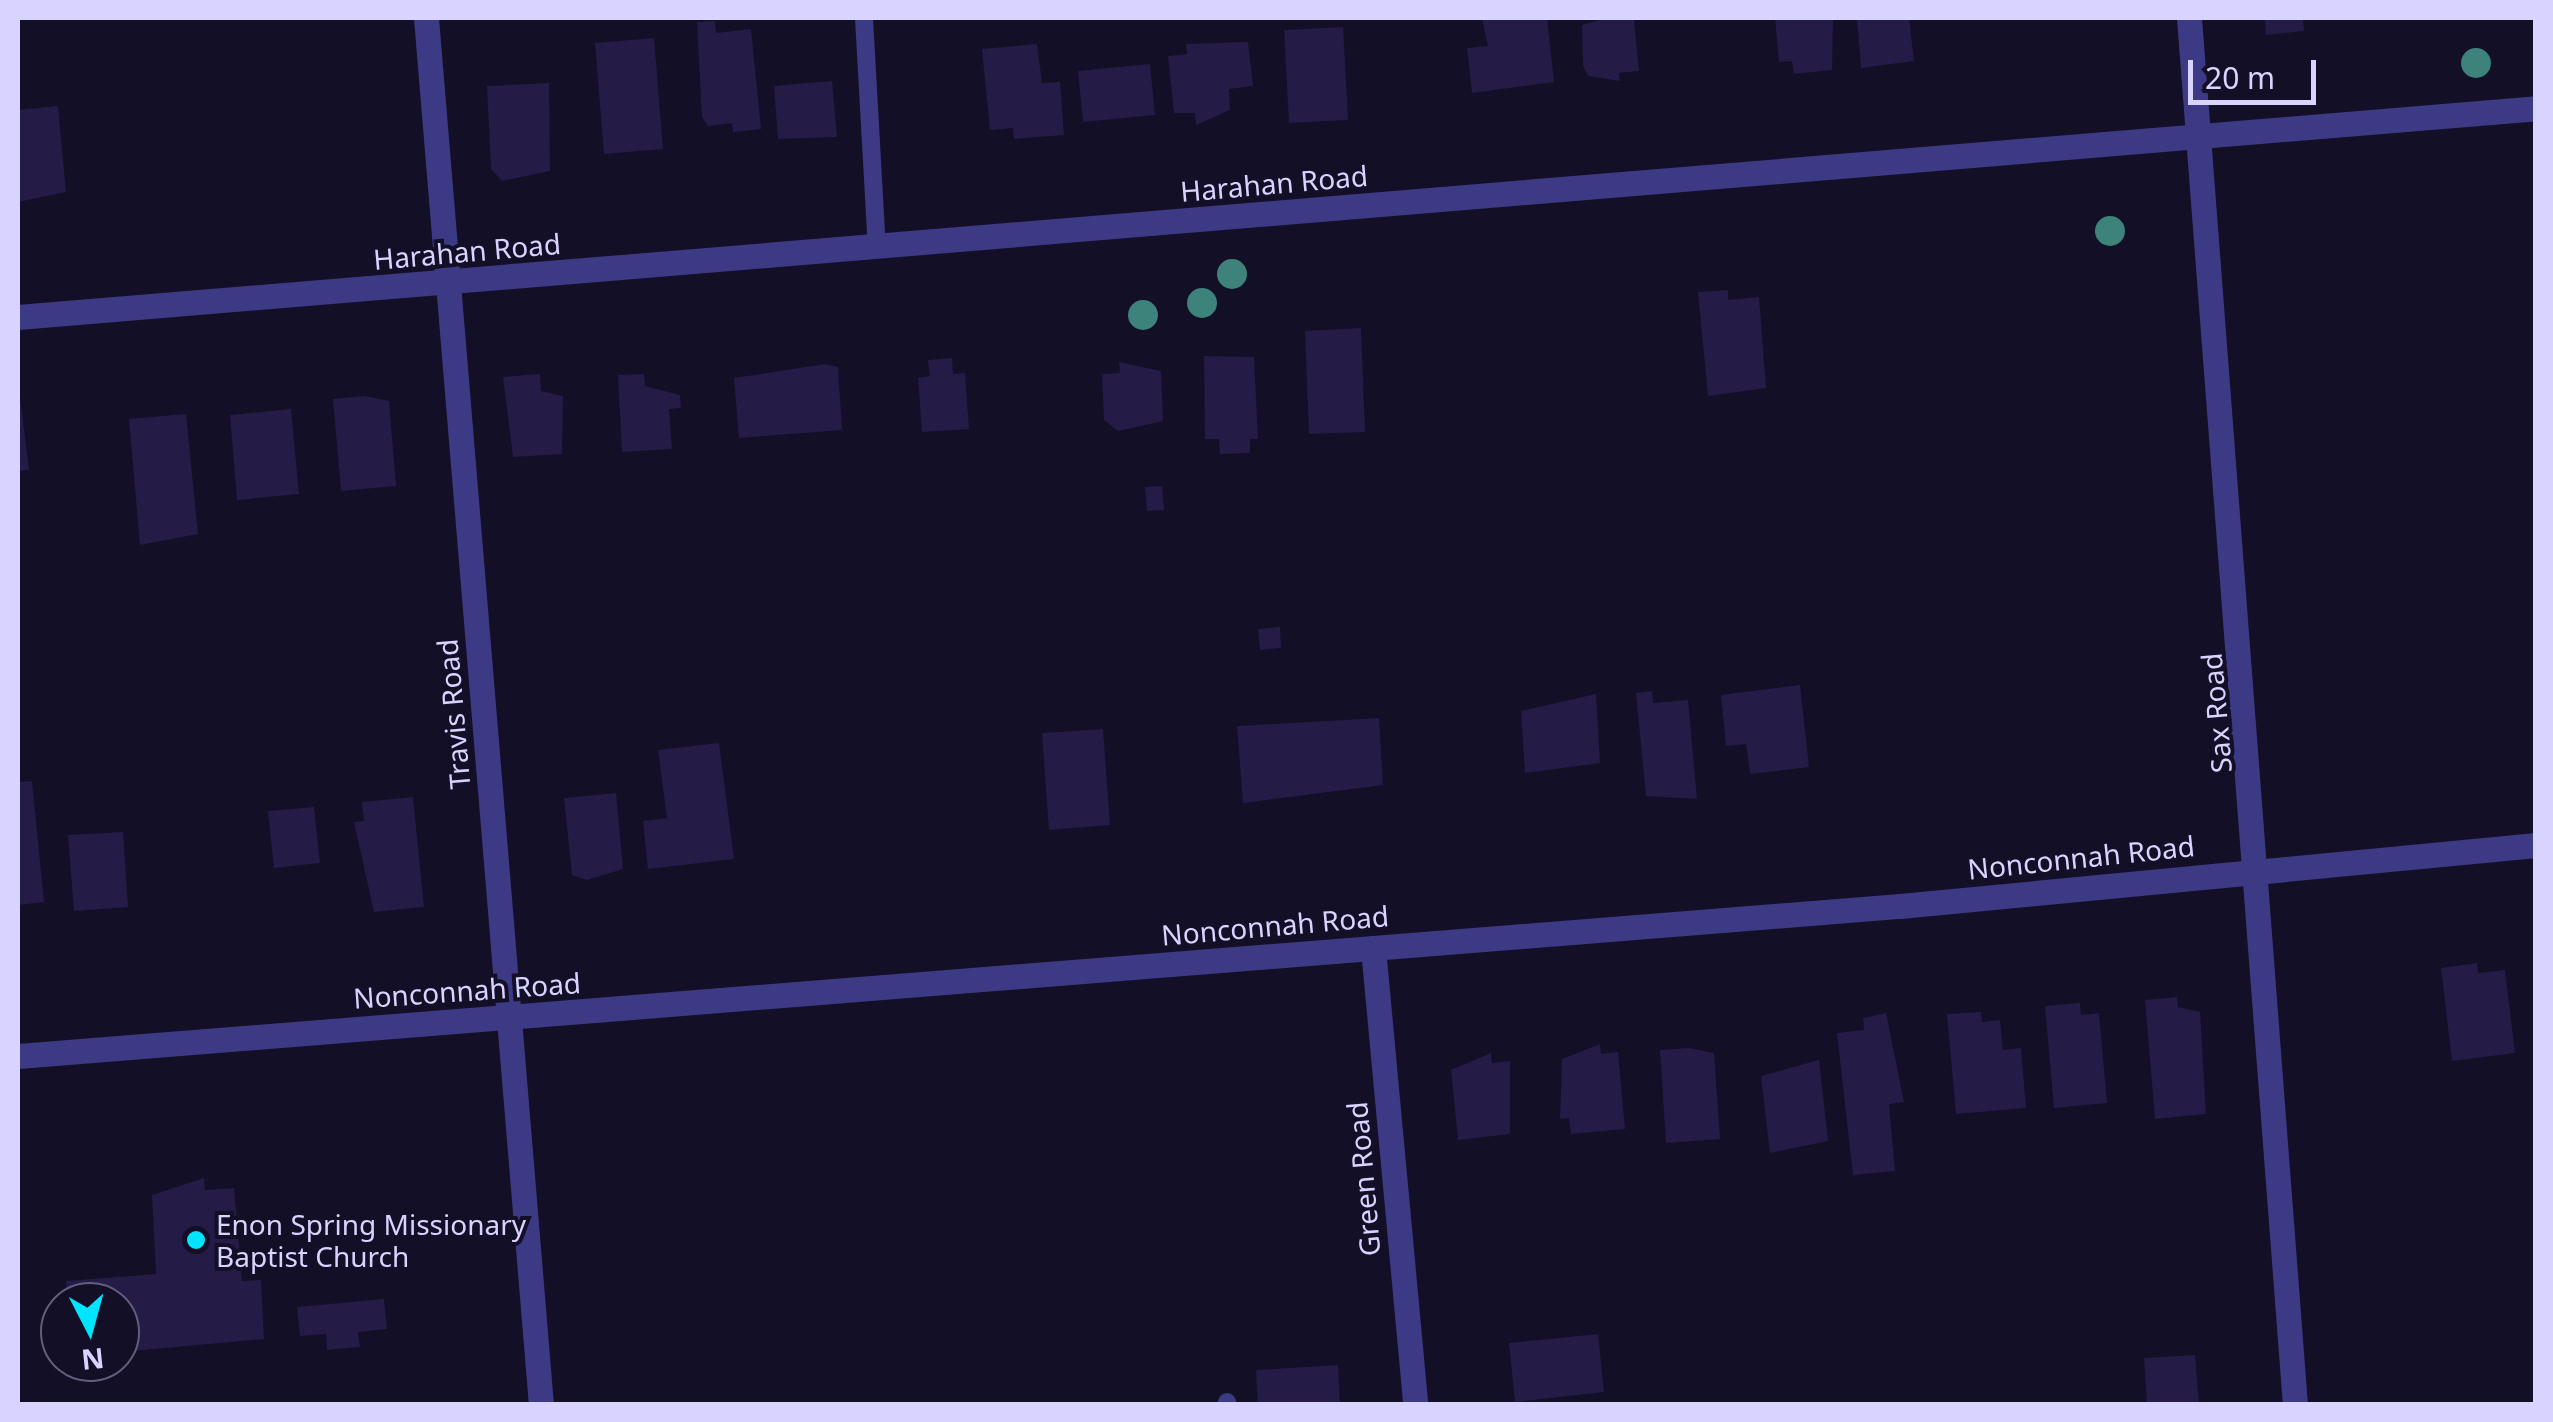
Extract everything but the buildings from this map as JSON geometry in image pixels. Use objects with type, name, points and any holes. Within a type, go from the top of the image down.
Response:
[{"type":"street","name":"Travis Road","points":[[426,18],[541,1404]]},
{"type":"street","name":"Sax Road","points":[[2189,18],[2259,868],[2296,1404]]},
{"type":"street","name":"Harahan Road","points":[[18,318],[2536,108]]},
{"type":"street","name":"Nonconnah Road","points":[[18,1056],[1373,948],[2536,845]]},
{"type":"street","name":"Green Road","points":[[1373,948],[1415,1404]]},
{"type":"lane","points":[[864,18],[877,247]]},
{"type":"place","name":"Enon Spring Missionary Baptist Church","points":[[196,1240]]}]
